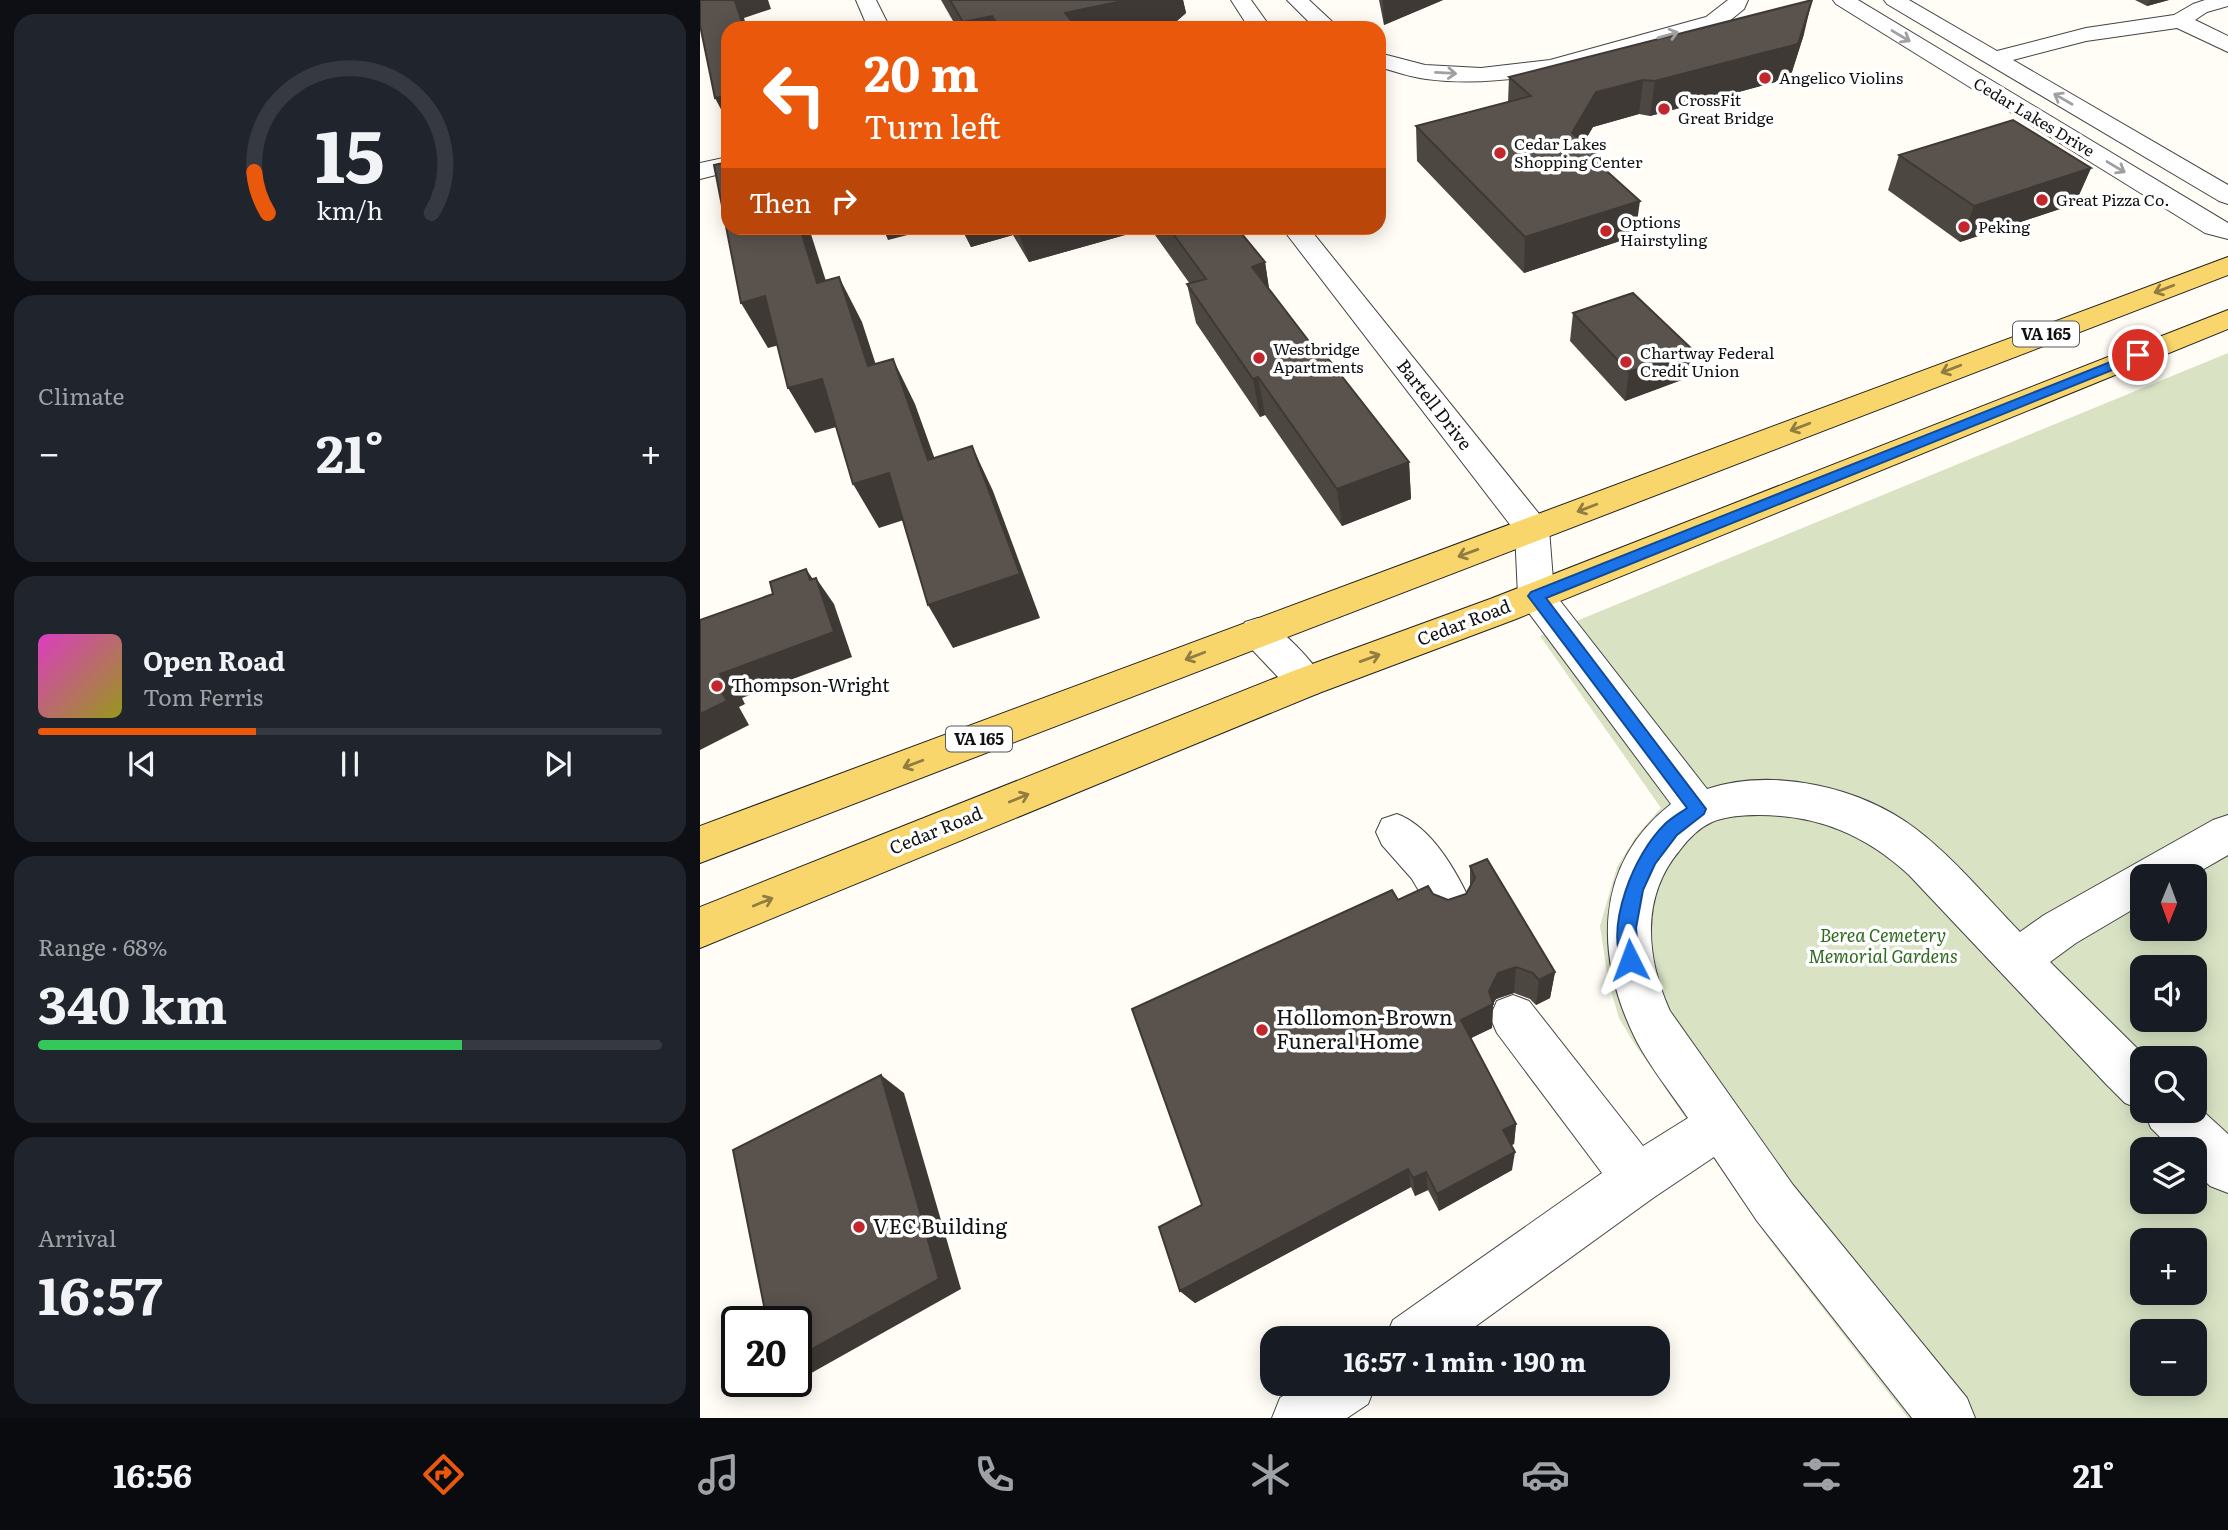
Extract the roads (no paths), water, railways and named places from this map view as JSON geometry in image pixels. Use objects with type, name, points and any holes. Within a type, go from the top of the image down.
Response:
[{"type":"main road","name":"VA 165","points":[[700,845],[2228,265]]},
{"type":"main road","name":"Cedar Road","points":[[700,928],[1306,682],[1536,596],[1933,437],[2226,316]]},
{"type":"street","points":[[866,0],[876,21]]},
{"type":"street","points":[[1241,0],[1255,21]]},
{"type":"street","points":[[1297,0],[1320,21]]},
{"type":"street","points":[[1386,62],[1425,72],[1481,75],[1551,67],[1714,22],[1737,5],[1738,0]]},
{"type":"street","name":"Cedar Lakes Drive","points":[[1843,0],[2214,227],[2228,231]]},
{"type":"street","name":"Cedar Lakes Drive","points":[[1894,0],[2228,196]]},
{"type":"street","points":[[1995,59],[2101,31],[2179,21],[2200,8],[2227,0]]},
{"type":"street","points":[[2179,21],[2228,45]]},
{"type":"street","points":[[700,171],[721,166]]},
{"type":"street","name":"Bartell Drive","points":[[1301,235],[1532,529]]},
{"type":"street","points":[[1532,529],[1536,596],[1698,809]]},
{"type":"street","points":[[1258,632],[1306,682]]},
{"type":"street","points":[[1947,1418],[1783,1213],[1654,1027],[1639,997],[1627,928],[1634,890],[1648,859],[1671,829],[1698,809],[1729,799],[1772,796],[1816,803],[1858,816],[1899,840],[1936,873],[2130,1074]]},
{"type":"street","points":[[1397,832],[1427,866],[1450,905]]},
{"type":"street","points":[[2174,864],[2228,833]]},
{"type":"street","points":[[2018,959],[2060,929],[2130,889]]},
{"type":"street","points":[[1513,1017],[1628,1165]]},
{"type":"street","points":[[2181,1123],[2228,1168]]},
{"type":"street","points":[[1430,1326],[1635,1180],[1721,1124]]},
{"type":"street","points":[[1300,1418],[1331,1396]]},
{"type":"place","name":"Angelico Violins","points":[[1765,78]]},
{"type":"place","name":"CrossFit Great Bridge","points":[[1664,109]]},
{"type":"place","name":"Cedar Lakes Shopping Center","points":[[1500,153]]},
{"type":"place","name":"Great Pizza Co.","points":[[2042,200]]},
{"type":"place","name":"Peking","points":[[1964,227]]},
{"type":"place","name":"Options Hairstyling","points":[[1606,231]]},
{"type":"place","name":"Westbridge Apartments","points":[[1259,358]]},
{"type":"place","name":"Chartway Federal Credit Union","points":[[1626,362]]},
{"type":"place","name":"Thompson-Wright","points":[[717,686]]},
{"type":"place","name":"Hollomon-Brown Funeral Home","points":[[1262,1030]]},
{"type":"place","name":"VEC Building","points":[[859,1227]]},
{"type":"park label","name":"Berea Cemetery Memorial Gardens","points":[[1883,946]]}]
